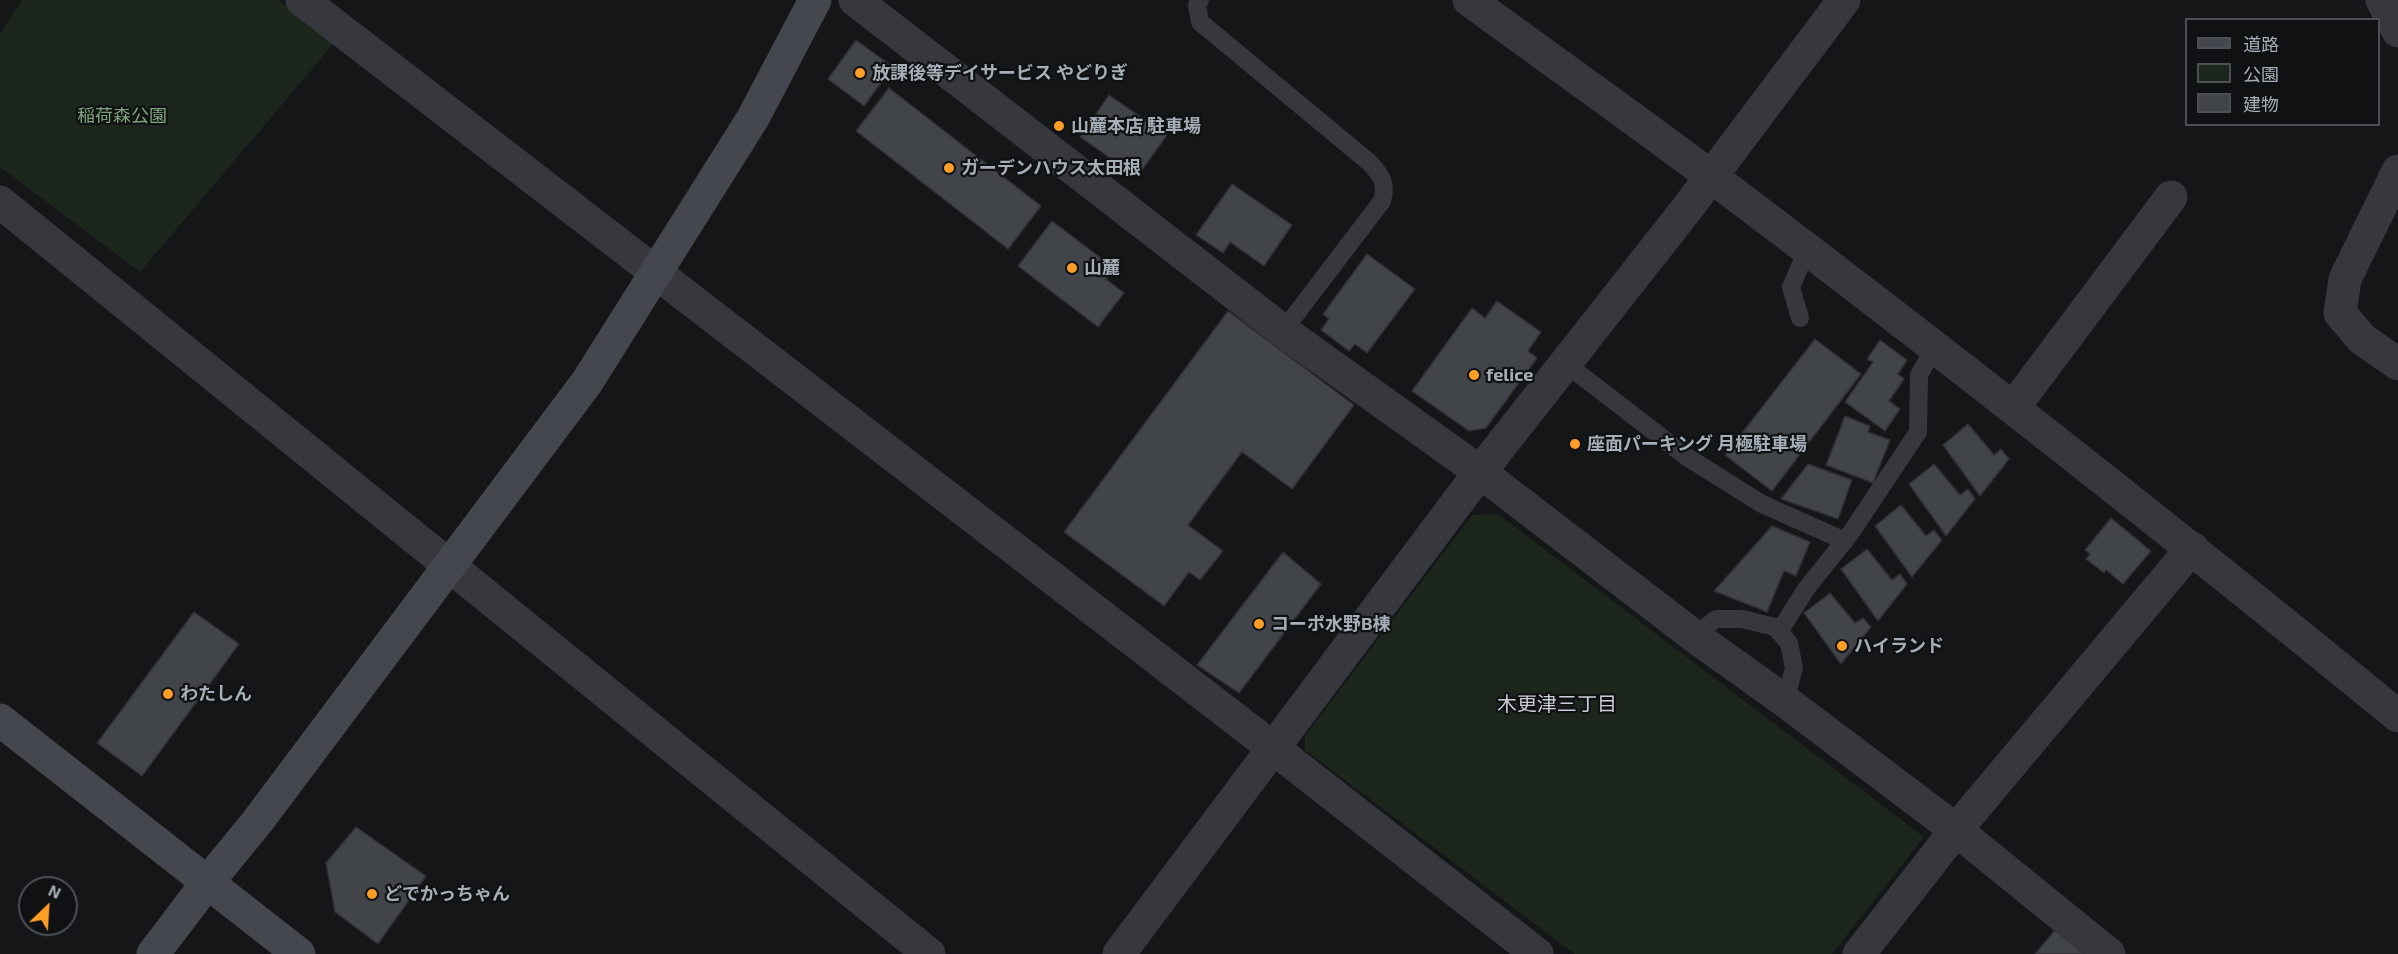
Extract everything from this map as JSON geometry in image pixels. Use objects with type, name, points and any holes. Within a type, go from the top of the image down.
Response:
[{"type":"street","points":[[302,0],[1274,748],[1537,954]]},
{"type":"street","points":[[153,954],[257,822],[587,382],[753,118],[815,0]]},
{"type":"street","points":[[855,0],[1283,331],[1480,472],[1694,636],[1785,701],[1956,830],[2109,954]]},
{"type":"street","points":[[1469,0],[1711,177],[2013,408],[2192,548],[2398,716]]},
{"type":"street","points":[[1119,954],[1480,472],[1711,177],[1844,0]]},
{"type":"street","points":[[2382,0],[2398,31]]},
{"type":"street","points":[[2398,171],[2345,279],[2340,313],[2362,339],[2398,363]]},
{"type":"street","points":[[2013,408],[2171,197]]},
{"type":"street","points":[[0,202],[929,954]]},
{"type":"street","points":[[1859,954],[1956,830],[2192,548]]},
{"type":"street","points":[[0,720],[299,954]]},
{"type":"lane","points":[[1200,0],[1197,5],[1200,22],[1370,163],[1382,177],[1385,190],[1382,201],[1283,331]]},
{"type":"lane","points":[[1800,318],[1791,287],[1807,250]]},
{"type":"lane","points":[[1779,632],[1806,589],[1845,541],[1918,432],[1920,375],[1934,348]]},
{"type":"lane","points":[[1565,363],[1687,457],[1762,504],[1845,541]]},
{"type":"lane","points":[[1694,636],[1716,620],[1742,619],[1775,627],[1789,643],[1794,668],[1785,701]]},
{"type":"green space","name":"稲荷森公園","points":[[22,0],[279,0],[335,42],[140,272],[0,167],[0,34]]},
{"type":"green space","points":[[1498,514],[1924,837],[1832,954],[1575,954],[1305,750],[1305,736],[1472,515]]},
{"type":"building","name":"放課後等デイサービス やどりぎ","points":[[856,40],[893,67],[864,106],[828,79]]},
{"type":"building","name":"ガーデンハウス太田根","points":[[889,88],[1041,206],[1008,249],[856,131]]},
{"type":"building","points":[[1109,95],[1167,135],[1137,177],[1080,137]]},
{"type":"building","points":[[1232,184],[1292,225],[1264,266],[1230,242],[1223,253],[1196,235]]},
{"type":"building","points":[[1052,221],[1114,268],[1106,279],[1124,293],[1098,327],[1018,266]]},
{"type":"building","points":[[1367,254],[1415,289],[1367,353],[1355,344],[1349,351],[1321,330],[1329,319],[1323,314]]},
{"type":"building","name":"felice","points":[[1497,301],[1541,332],[1528,351],[1537,358],[1486,428],[1469,431],[1412,391],[1472,308],[1485,318]]},
{"type":"building","points":[[1228,311],[1354,405],[1292,489],[1242,452],[1188,525],[1223,551],[1200,580],[1189,572],[1164,606],[1064,532]]},
{"type":"building","points":[[1815,339],[1861,374],[1772,491],[1725,455]]},
{"type":"building","points":[[1880,340],[1907,360],[1898,374],[1904,379],[1889,401],[1900,409],[1885,431],[1845,402],[1873,362],[1867,359]]},
{"type":"building","points":[[1845,416],[1870,426],[1868,432],[1890,440],[1873,483],[1826,465]]},
{"type":"building","points":[[1968,424],[1994,455],[2001,449],[2009,459],[1980,496],[1943,445]]},
{"type":"building","points":[[1808,464],[1852,480],[1838,519],[1781,499]]},
{"type":"building","points":[[1934,464],[1960,495],[1968,489],[1975,499],[1946,536],[1909,484]]},
{"type":"building","points":[[1901,505],[1926,536],[1934,530],[1942,540],[1912,577],[1875,526]]},
{"type":"building","points":[[2111,518],[2151,551],[2123,584],[2106,570],[2104,573],[2086,559],[2090,554],[2085,550]]},
{"type":"building","points":[[1772,526],[1810,542],[1796,576],[1784,571],[1767,612],[1714,591]]},
{"type":"building","name":"ハイランド","points":[[1867,549],[1892,580],[1900,574],[1907,584],[1878,621],[1841,569]]},
{"type":"building","name":"コーポ水野B棟","points":[[1283,552],[1321,584],[1239,693],[1197,665]]},
{"type":"building","name":"ハイランド","points":[[1830,593],[1855,623],[1863,618],[1871,627],[1841,664],[1804,613]]},
{"type":"building","name":"わたしん","points":[[194,612],[239,644],[142,776],[97,743]]},
{"type":"building","name":"どでかっちゃん","points":[[356,827],[426,876],[378,944],[335,912],[326,863]]},
{"type":"building","points":[[2056,929],[2087,954],[2035,954]]},
{"type":"place","name":"放課後等デイサービス やどりぎ","points":[[860,73]]},
{"type":"place","name":"山麓本店 駐車場","points":[[1059,126]]},
{"type":"place","name":"ガーデンハウス太田根","points":[[949,168]]},
{"type":"place","name":"山麓","points":[[1072,268]]},
{"type":"place","name":"felice","points":[[1474,375]]},
{"type":"place","name":"座面パーキング 月極駐車場","points":[[1575,444]]},
{"type":"place","name":"コーポ水野B棟","points":[[1259,624]]},
{"type":"place","name":"ハイランド","points":[[1842,646]]},
{"type":"place","name":"わたしん","points":[[168,694]]},
{"type":"place","name":"どでかっちゃん","points":[[372,894]]},
{"type":"district","name":"木更津三丁目","points":[[1557,704]]}]
